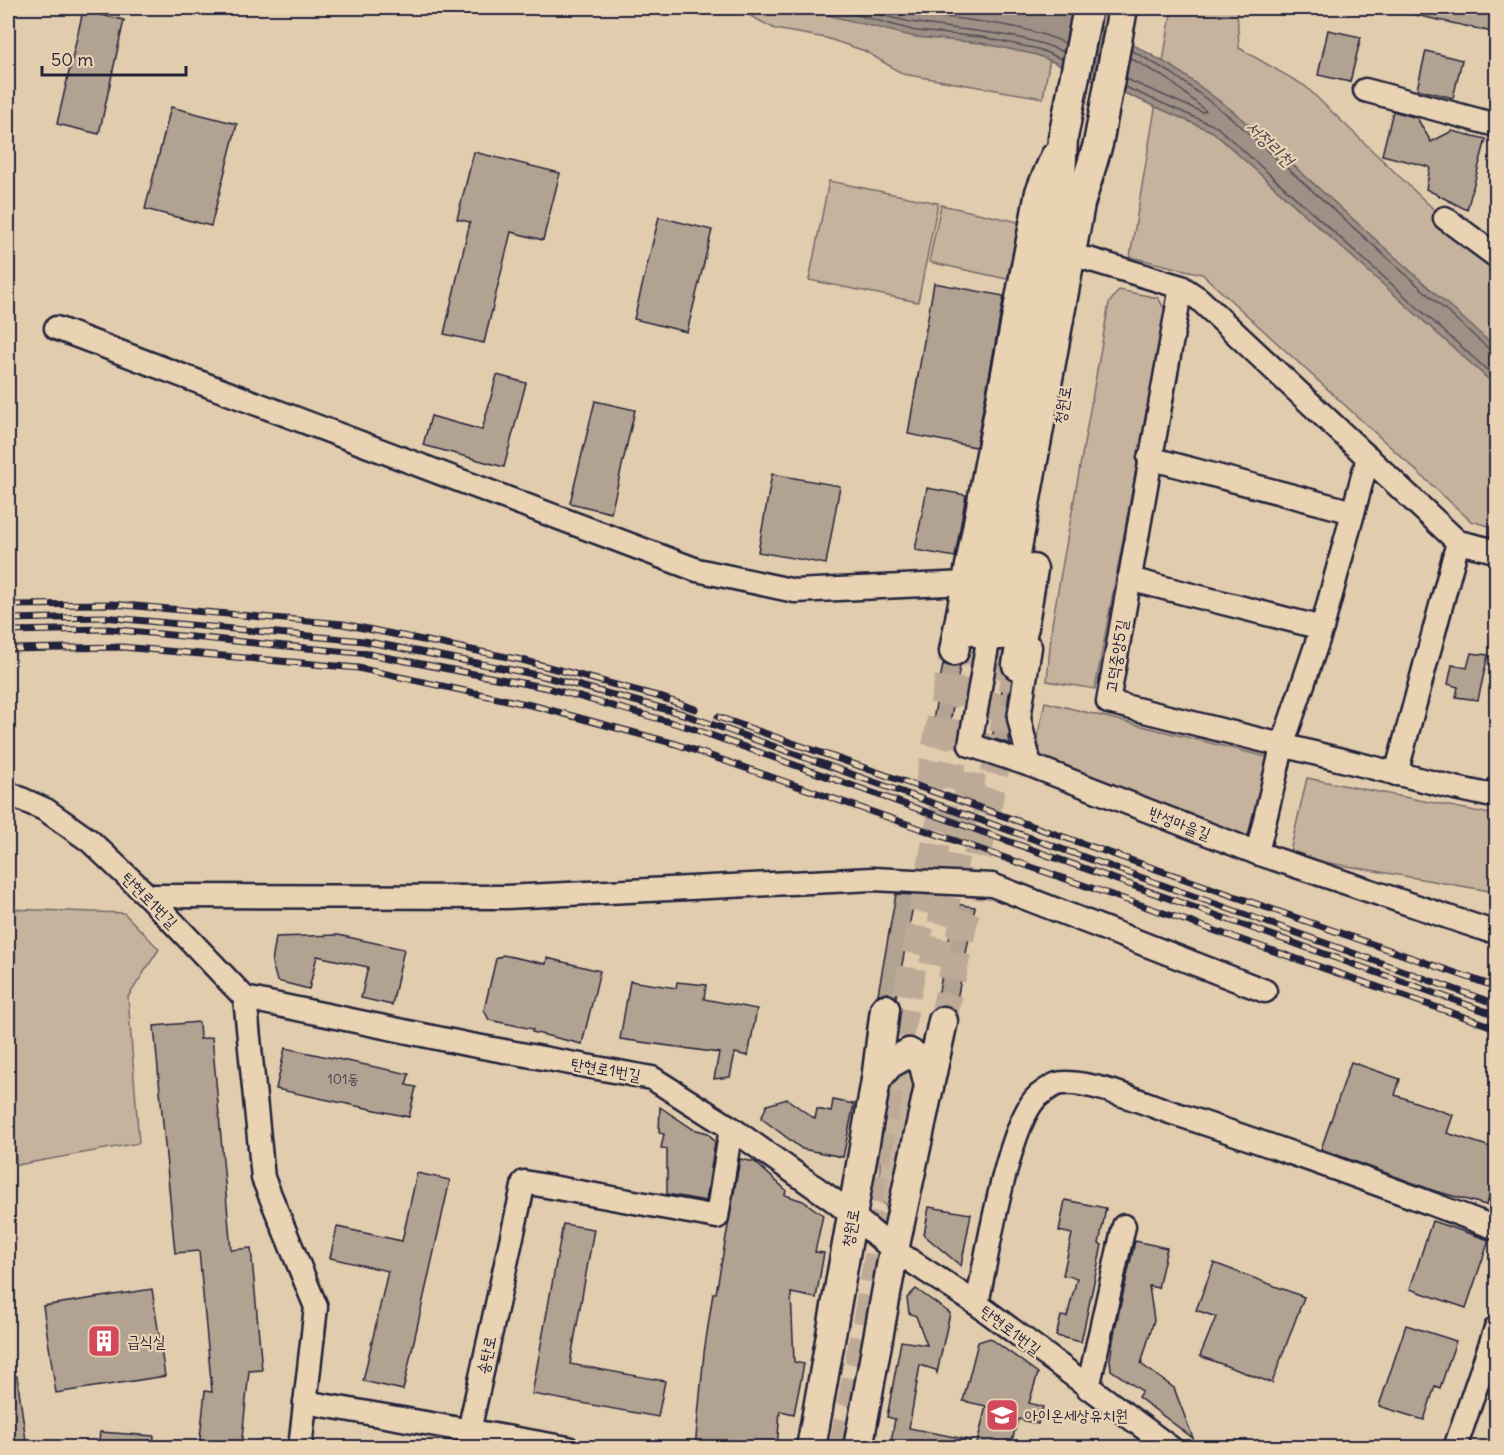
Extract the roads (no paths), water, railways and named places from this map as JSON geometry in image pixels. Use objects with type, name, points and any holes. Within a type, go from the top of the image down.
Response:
[{"type":"main road","name":"청원로","points":[[992,621],[1060,196],[1063,138],[1088,8]]},
{"type":"main road","name":"청원로","points":[[992,621],[1080,204],[1098,144],[1123,8]]},
{"type":"main road","name":"청원로","points":[[1017,664],[967,583],[1040,192],[1063,138]]},
{"type":"main road","name":"청원로","points":[[954,651],[1029,594],[1097,209],[1098,144]]},
{"type":"main road","name":"청원로","points":[[811,1448],[876,1080],[885,1009]]},
{"type":"main road","points":[[858,1448],[894,1250],[943,1020]]},
{"type":"main road","points":[[876,1080],[889,1064],[909,1053],[923,1061],[930,1086]]},
{"type":"street","points":[[1365,90],[1497,124]]},
{"type":"street","points":[[1445,218],[1497,256]]},
{"type":"street","points":[[1088,259],[1181,287],[1199,299],[1458,542],[1497,551]]},
{"type":"street","name":"고덕중앙5길","points":[[1181,287],[1149,458],[1108,702],[1488,795],[1497,790]]},
{"type":"street","points":[[56,328],[697,570],[795,591],[967,583]]},
{"type":"street","points":[[1149,458],[1353,512]]},
{"type":"street","points":[[1257,853],[1282,743],[1322,628],[1368,458]]},
{"type":"street","points":[[1396,774],[1458,542]]},
{"type":"street","points":[[1129,579],[1322,628]]},
{"type":"street","points":[[1029,594],[1030,653],[1019,718],[1030,765]]},
{"type":"street","name":"반성마을길","points":[[992,621],[970,745],[1030,765],[1257,853],[1487,930],[1497,930]]},
{"type":"street","name":"탄현로1번길","points":[[8,793],[46,810],[90,841],[148,896],[245,998],[466,1044],[652,1078],[731,1128],[852,1215],[894,1250],[977,1304],[1171,1448]]},
{"type":"street","points":[[148,896],[507,897],[873,879],[992,885],[1265,991]]},
{"type":"street","points":[[245,998],[263,1178],[316,1307],[300,1448]]},
{"type":"street","points":[[977,1304],[1006,1166],[1017,1132],[1036,1098],[1057,1084],[1093,1086],[1136,1100],[1313,1159],[1497,1228]]},
{"type":"street","name":"송탄로","points":[[469,1431],[524,1182],[717,1217],[731,1128]]},
{"type":"street","points":[[1088,1388],[1124,1226]]},
{"type":"street","points":[[1455,1448],[1497,1328]]},
{"type":"street","points":[[305,1402],[567,1448]]},
{"type":"water","points":[[826,8],[1069,8],[1176,69],[1233,111],[1496,348],[1496,386],[1213,132],[1037,55],[981,43],[915,37],[827,15]]},
{"type":"tunnel","points":[[933,965],[1004,619]]},
{"type":"tunnel","points":[[861,1243],[931,867],[980,625]]},
{"type":"tunnel","points":[[928,788],[954,651]]},
{"type":"tunnel","points":[[943,1021],[1017,665]]},
{"type":"tunnel","points":[[843,1448],[886,1214]]},
{"type":"railway","points":[[8,605],[112,604],[343,624],[522,660],[657,696],[695,709]]},
{"type":"railway","points":[[8,619],[103,617],[364,641],[543,676],[683,714],[1496,1004]]},
{"type":"railway","points":[[8,631],[108,629],[369,654],[548,688],[688,727],[1496,1015]]},
{"type":"railway","points":[[8,649],[122,647],[358,668],[535,706],[676,744],[1496,1028]]},
{"type":"railway","points":[[718,717],[1496,987]]},
{"type":"place","name":"급식실","points":[[104,1341]]},
{"type":"place","name":"아이온세상유치원","points":[[1002,1415]]},
{"type":"water label","name":"서정리천","points":[[1270,143]]}]
